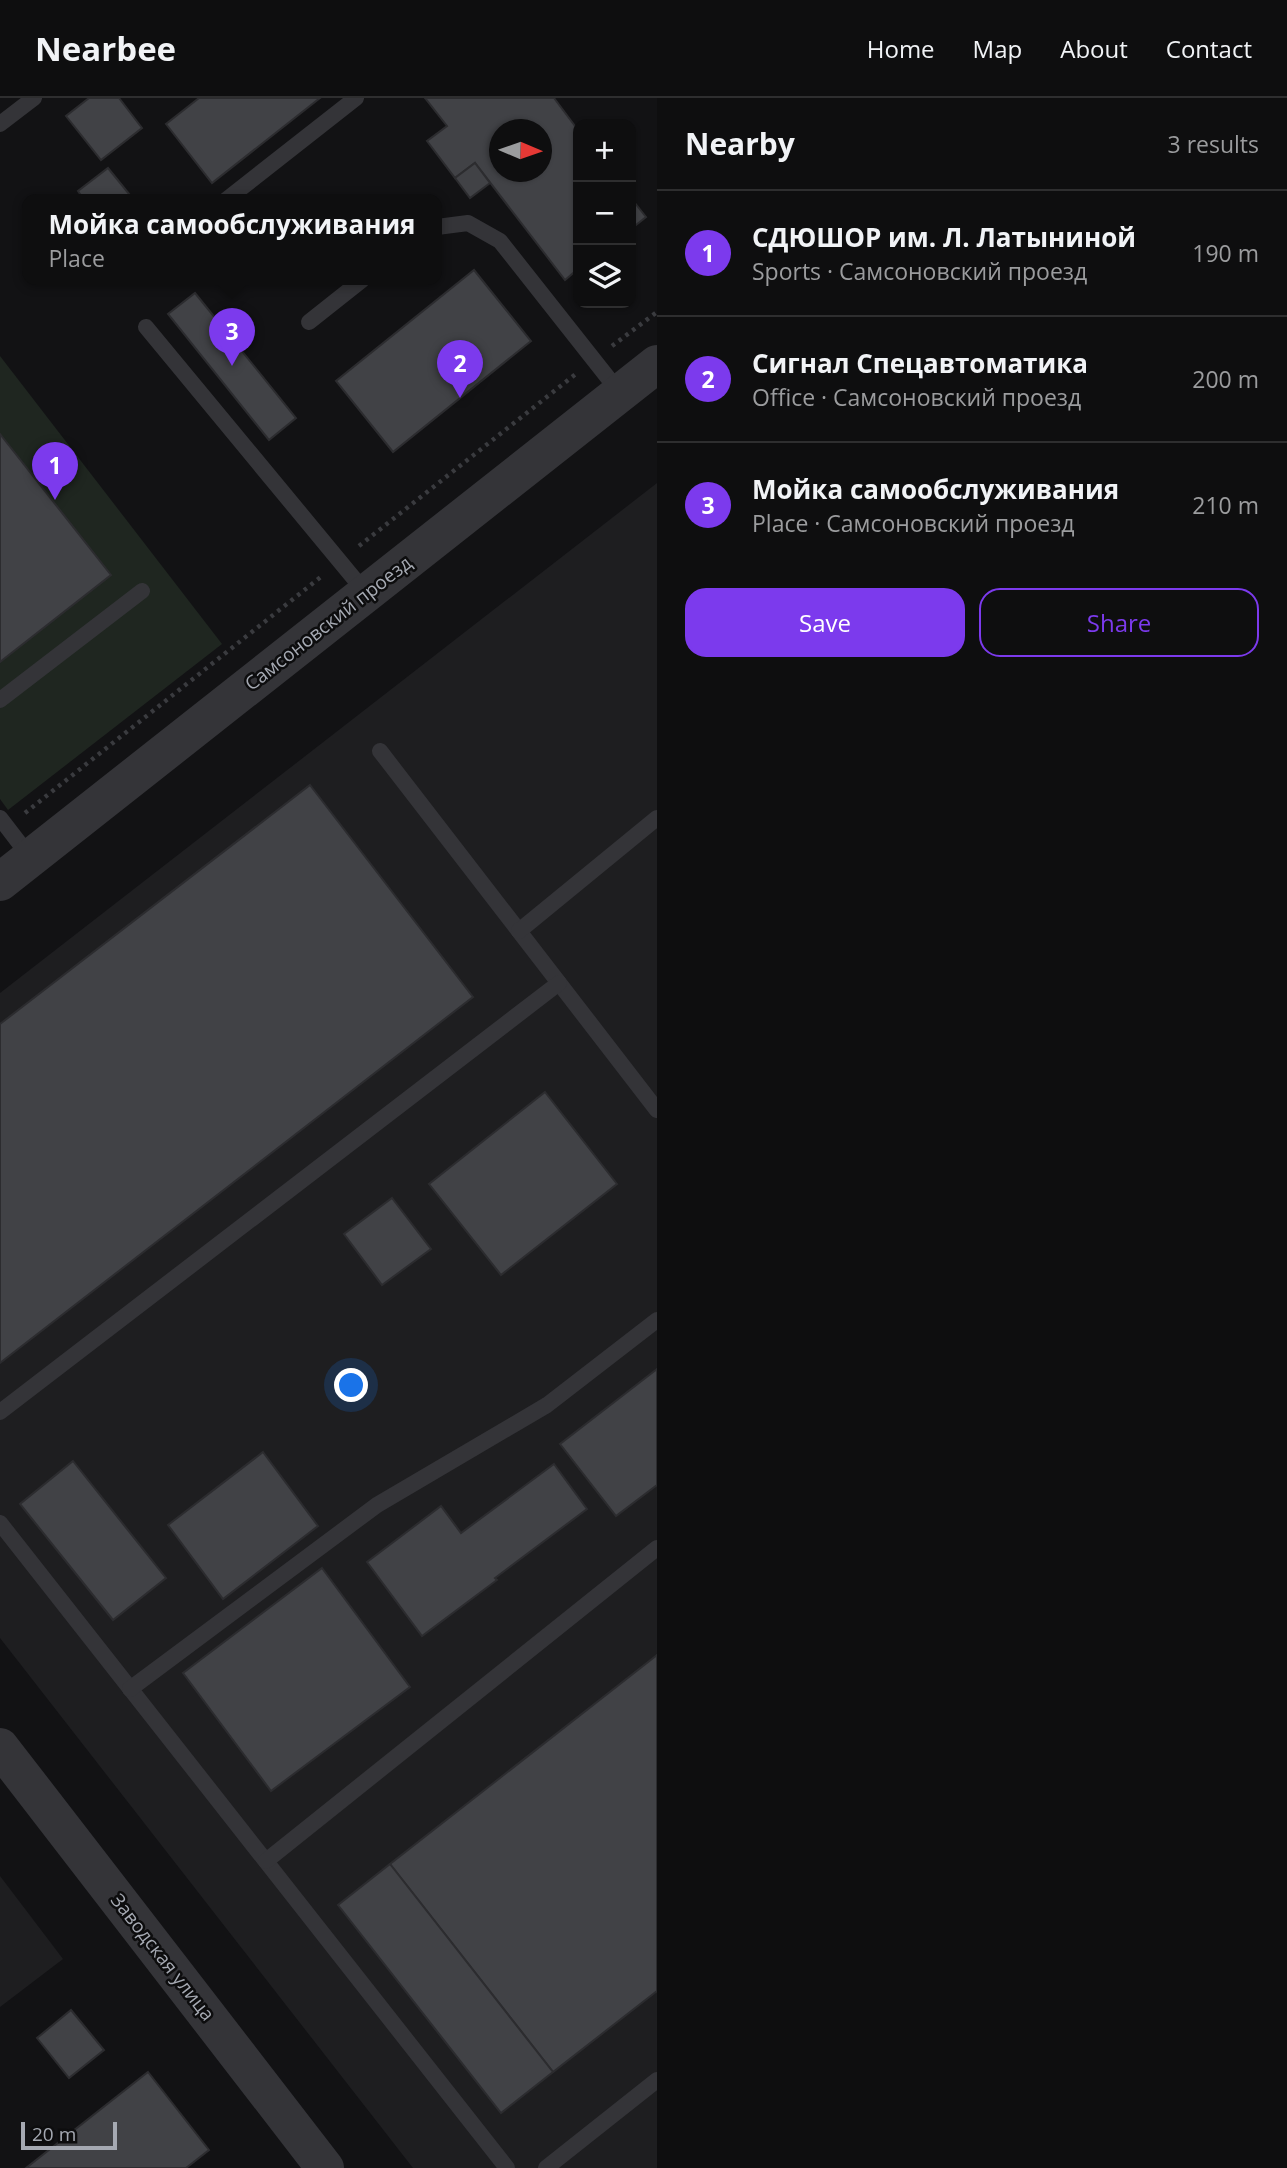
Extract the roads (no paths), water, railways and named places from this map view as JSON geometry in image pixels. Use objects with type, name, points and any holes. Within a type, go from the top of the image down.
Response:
[{"type":"street","name":"Самсоновский проезд","points":[[0,882],[657,364]]},
{"type":"street","name":"Заводская улица","points":[[0,1747],[326,2168]]},
{"type":"lane","points":[[0,124],[34,98]]},
{"type":"lane","points":[[234,194],[356,98]]},
{"type":"lane","points":[[442,226],[468,223],[500,241],[620,393]]},
{"type":"lane","points":[[309,321],[356,285]]},
{"type":"lane","points":[[146,327],[366,593]]},
{"type":"lane","points":[[0,700],[142,592]]},
{"type":"lane","points":[[380,751],[657,1110]]},
{"type":"lane","points":[[0,818],[30,857]]},
{"type":"lane","points":[[519,931],[657,818]]},
{"type":"lane","points":[[0,1412],[559,983]]},
{"type":"lane","points":[[130,1689],[377,1505],[547,1405],[657,1320]]},
{"type":"lane","points":[[0,1523],[507,2168]]},
{"type":"lane","points":[[266,1861],[657,1548]]},
{"type":"lane","points":[[546,2168],[657,2080]]},
{"type":"place","name":"Мойка самообслуживания","points":[[232,366]]},
{"type":"place","name":"Сигнал Спецавтоматика","points":[[460,398]]},
{"type":"place","name":"СДЮШОР им. Л. Латыниной","points":[[55,500]]}]
